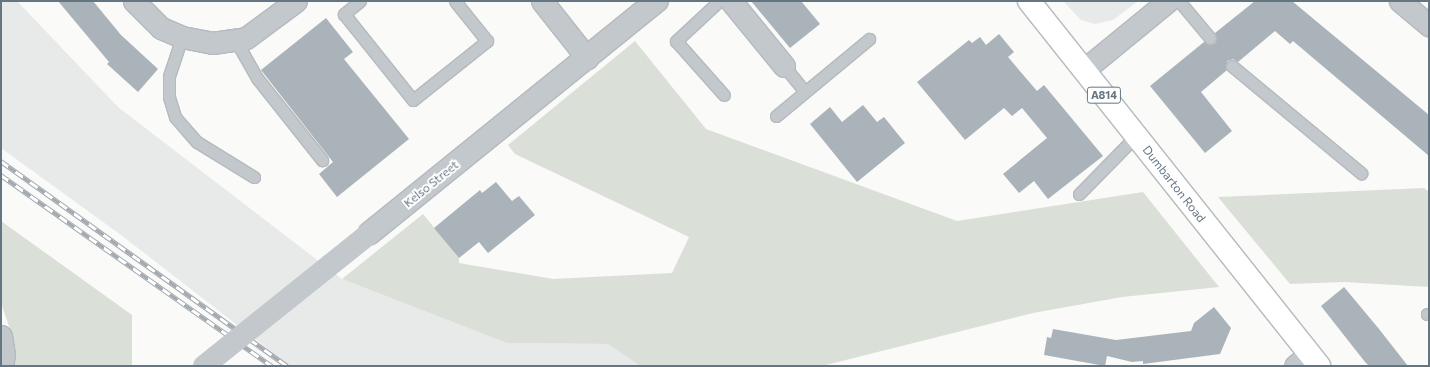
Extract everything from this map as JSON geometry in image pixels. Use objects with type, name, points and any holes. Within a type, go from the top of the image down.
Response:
[{"type":"main road","name":"Dumbarton Road","points":[[1029,1],[1085,69],[1246,276],[1308,362]]},
{"type":"street","points":[[134,1],[161,28],[182,37],[212,43],[236,41],[256,33],[296,1]]},
{"type":"street","points":[[542,1],[587,58]]},
{"type":"street","name":"Kelso Street","points":[[204,366],[657,1]]},
{"type":"street","points":[[732,1],[784,66]]},
{"type":"street","points":[[1085,69],[1168,1]]},
{"type":"street","points":[[1400,1],[1429,25]]},
{"type":"street","points":[[1,336],[4,354],[2,366]]},
{"type":"lane","points":[[360,1],[344,14],[413,100],[487,41],[455,1]]},
{"type":"lane","points":[[719,1],[676,41],[724,95]]},
{"type":"lane","points":[[1179,1],[1210,38]]},
{"type":"lane","points":[[182,37],[169,76],[169,97],[175,117],[197,142],[254,177]]},
{"type":"lane","points":[[776,116],[869,39]]},
{"type":"lane","points":[[236,41],[257,78],[322,160]]},
{"type":"lane","points":[[784,66],[805,92]]},
{"type":"lane","points":[[1232,66],[1361,173]]},
{"type":"lane","points":[[1079,194],[1136,136]]},
{"type":"shaded area","points":[[1,1],[17,1],[118,107],[342,279],[507,343],[608,344],[640,366],[290,366],[121,235],[1,148]]},
{"type":"shaded area","points":[[1063,1],[1138,1],[1113,20],[1095,24],[1081,20]]},
{"type":"shaded area","points":[[635,41],[706,129],[957,221],[1143,192],[1219,287],[1122,297],[1033,313],[822,366],[640,366],[608,344],[507,343],[342,279],[423,214],[459,258],[459,263],[553,279],[672,273],[689,237],[515,154],[508,145]]},
{"type":"shaded area","points":[[1424,188],[1429,192],[1429,287],[1344,282],[1290,284],[1218,197]]},
{"type":"shaded area","points":[[1,221],[132,315],[132,366],[14,366],[12,335],[1,303]]},
{"type":"building","points":[[58,1],[93,1],[121,35],[158,69],[138,92],[107,64],[109,62]]},
{"type":"building","points":[[751,1],[801,1],[820,24],[790,48]]},
{"type":"building","points":[[1255,1],[1292,1],[1429,115],[1429,156],[1293,41],[1290,44],[1275,31],[1238,62],[1233,59],[1227,61],[1227,70],[1201,92],[1232,131],[1205,153],[1150,86],[1204,42],[1214,44],[1217,40],[1215,33]]},
{"type":"building","points":[[326,18],[353,52],[344,59],[409,139],[337,197],[319,174],[333,162],[261,70]]},
{"type":"building","points":[[999,34],[1014,52],[1008,57],[1037,91],[1044,85],[1103,156],[1048,199],[1034,181],[1019,193],[1003,174],[1047,138],[1022,108],[1012,116],[1004,108],[965,140],[917,82],[969,40],[972,43],[980,37],[986,45]]},
{"type":"building","points":[[863,105],[877,122],[884,117],[905,143],[857,182],[810,124],[830,107],[842,122]]},
{"type":"building","points":[[496,182],[512,201],[519,196],[535,215],[488,253],[479,242],[459,258],[434,228],[480,190],[482,193]]},
{"type":"building","points":[[1344,287],[1408,366],[1369,366],[1365,362],[1321,306]]},
{"type":"building","points":[[1214,307],[1231,328],[1220,354],[1143,364],[1143,361],[1132,362],[1107,356],[1105,366],[1044,355],[1047,337],[1051,338],[1053,329],[1116,340],[1191,331],[1194,323]]},
{"type":"railway","points":[[1,161],[287,366]]},
{"type":"railway","points":[[1,175],[272,366]]}]
